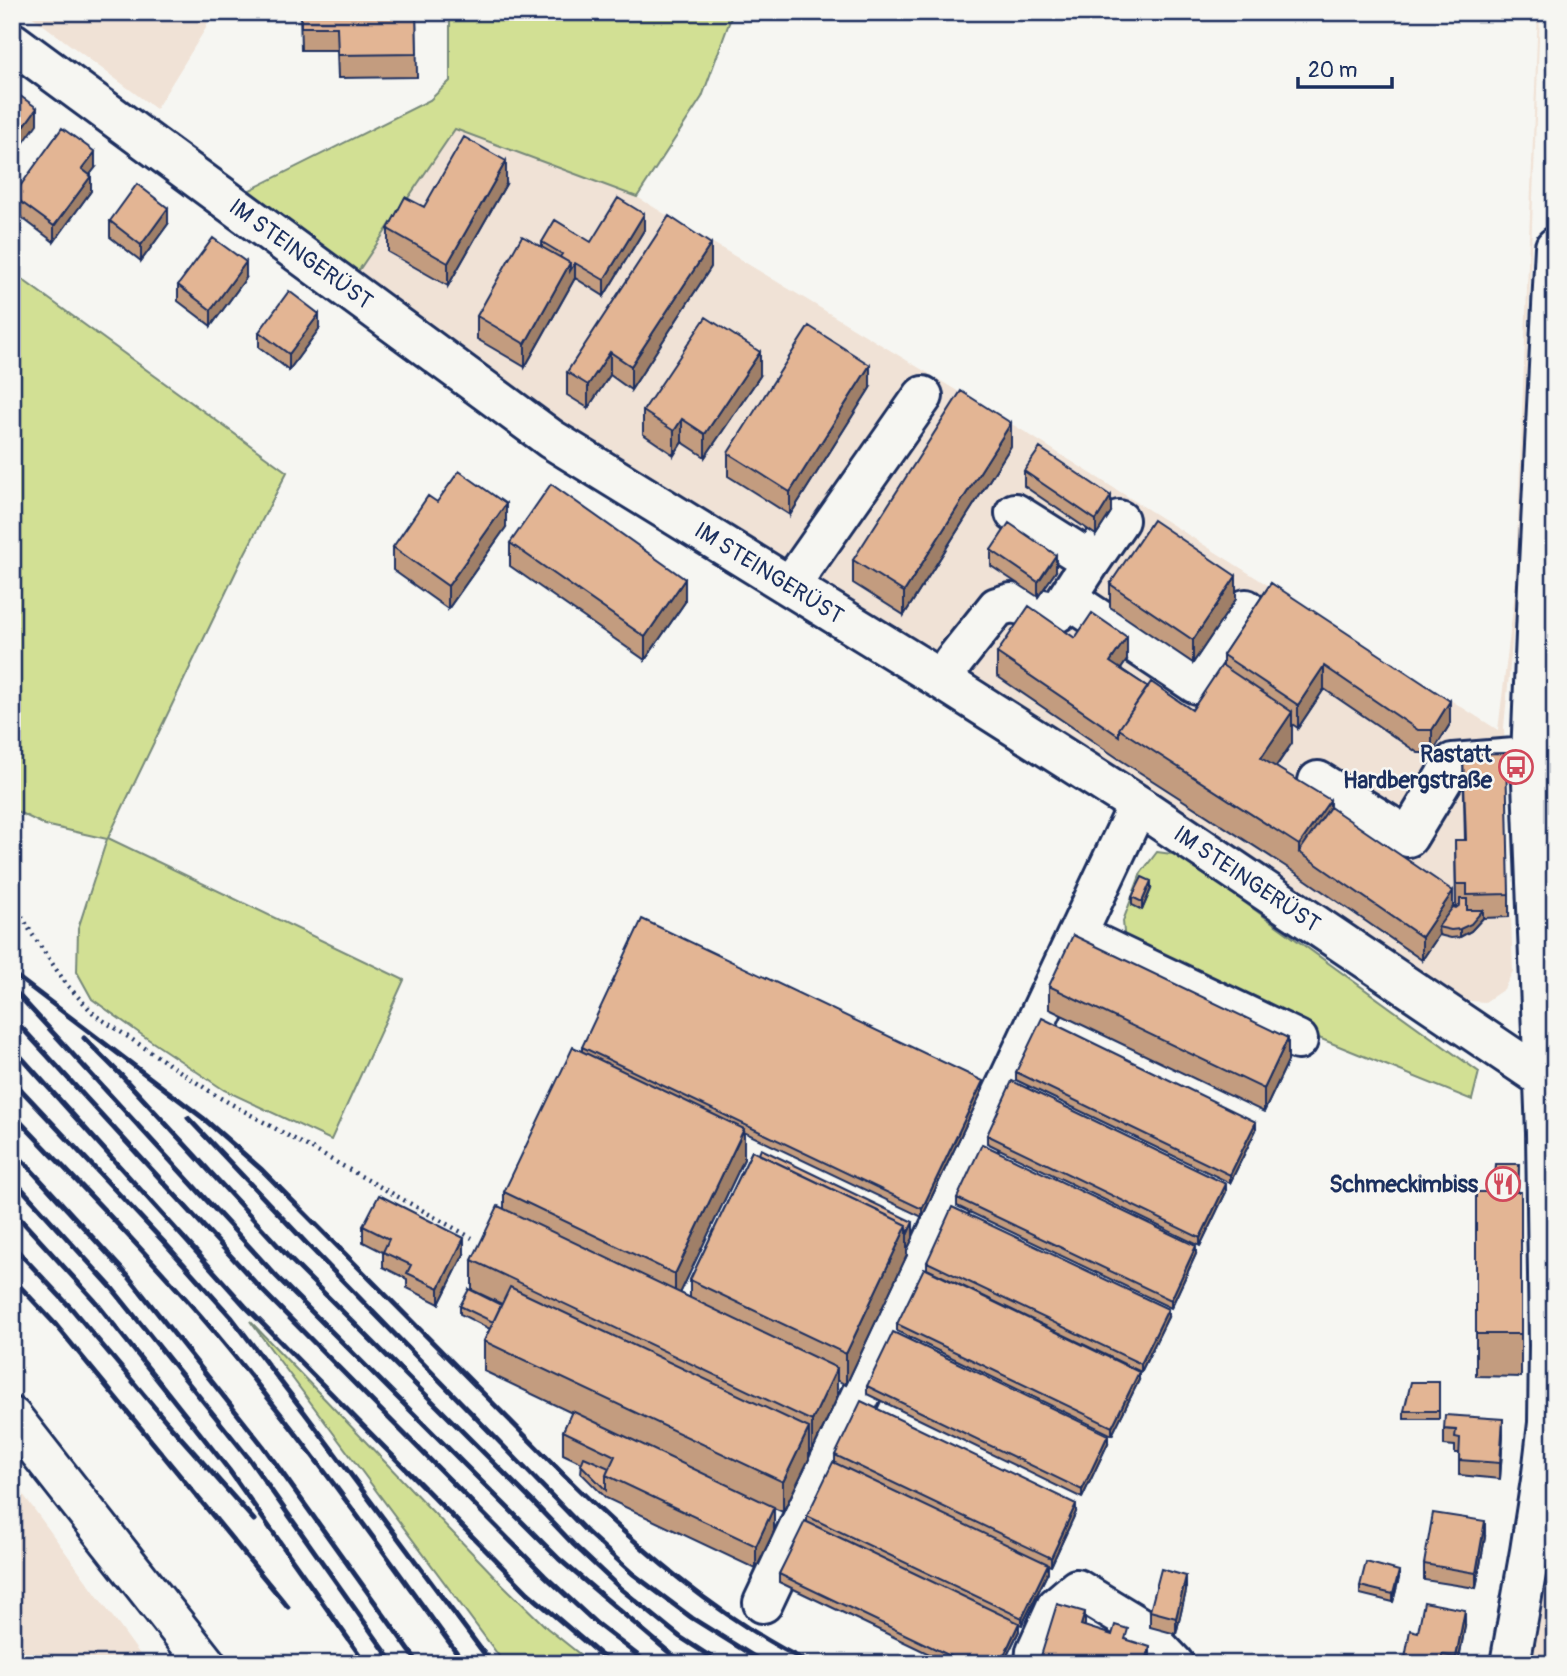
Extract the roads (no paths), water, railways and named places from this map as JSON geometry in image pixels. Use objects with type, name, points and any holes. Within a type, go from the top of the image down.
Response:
[{"type":"street","name":"IM STEINGERÜST","points":[[12,41],[551,439],[942,680],[1138,805],[1544,1079]]},
{"type":"street","points":[[1510,1664],[1551,1423],[1550,1135],[1544,1079],[1545,867],[1531,757],[1555,247]]},
{"type":"street","points":[[790,586],[923,396]]},
{"type":"street","points":[[1015,513],[1091,561]]},
{"type":"street","points":[[942,680],[997,607],[1011,603],[1058,612],[1119,520]]},
{"type":"street","points":[[1068,598],[1196,684],[1247,609]]},
{"type":"street","points":[[1318,781],[1408,837],[1453,763],[1531,757]]},
{"type":"street","points":[[763,1603],[1138,805]]},
{"type":"street","points":[[1077,935],[1298,1040]]},
{"type":"street","points":[[12,1417],[206,1664]]},
{"type":"street","points":[[1035,1664],[1037,1651],[1056,1607],[1077,1589],[1138,1626],[1174,1664]]},
{"type":"railway","points":[[12,973],[203,1118],[262,1170],[564,1475],[680,1580],[745,1626],[812,1664]]},
{"type":"railway","points":[[12,988],[277,1277],[559,1559],[685,1664]]},
{"type":"railway","points":[[12,1017],[262,1290],[545,1576],[597,1624],[649,1664]]},
{"type":"railway","points":[[84,1038],[293,1262],[574,1545],[621,1589],[680,1637],[722,1664]]},
{"type":"railway","points":[[12,1047],[245,1306],[528,1593],[611,1664]]},
{"type":"railway","points":[[12,1080],[232,1318],[492,1664]]},
{"type":"railway","points":[[12,1113],[142,1250],[250,1375],[313,1456],[465,1664]]},
{"type":"railway","points":[[188,1118],[587,1532],[633,1574],[692,1618],[766,1664]]},
{"type":"railway","points":[[12,1149],[128,1276],[263,1446],[419,1664]]},
{"type":"railway","points":[[12,1178],[112,1288],[247,1456],[394,1664]]},
{"type":"railway","points":[[12,1210],[95,1301],[229,1470],[366,1664]]},
{"type":"railway","points":[[12,1245],[72,1309],[254,1520]]},
{"type":"railway","points":[[12,1278],[56,1325],[288,1607]]},
{"type":"place","name":"Rastatt Hardbergstraße","points":[[1516,767]]},
{"type":"place","name":"Schmeckimbiss","points":[[1503,1184]]}]
